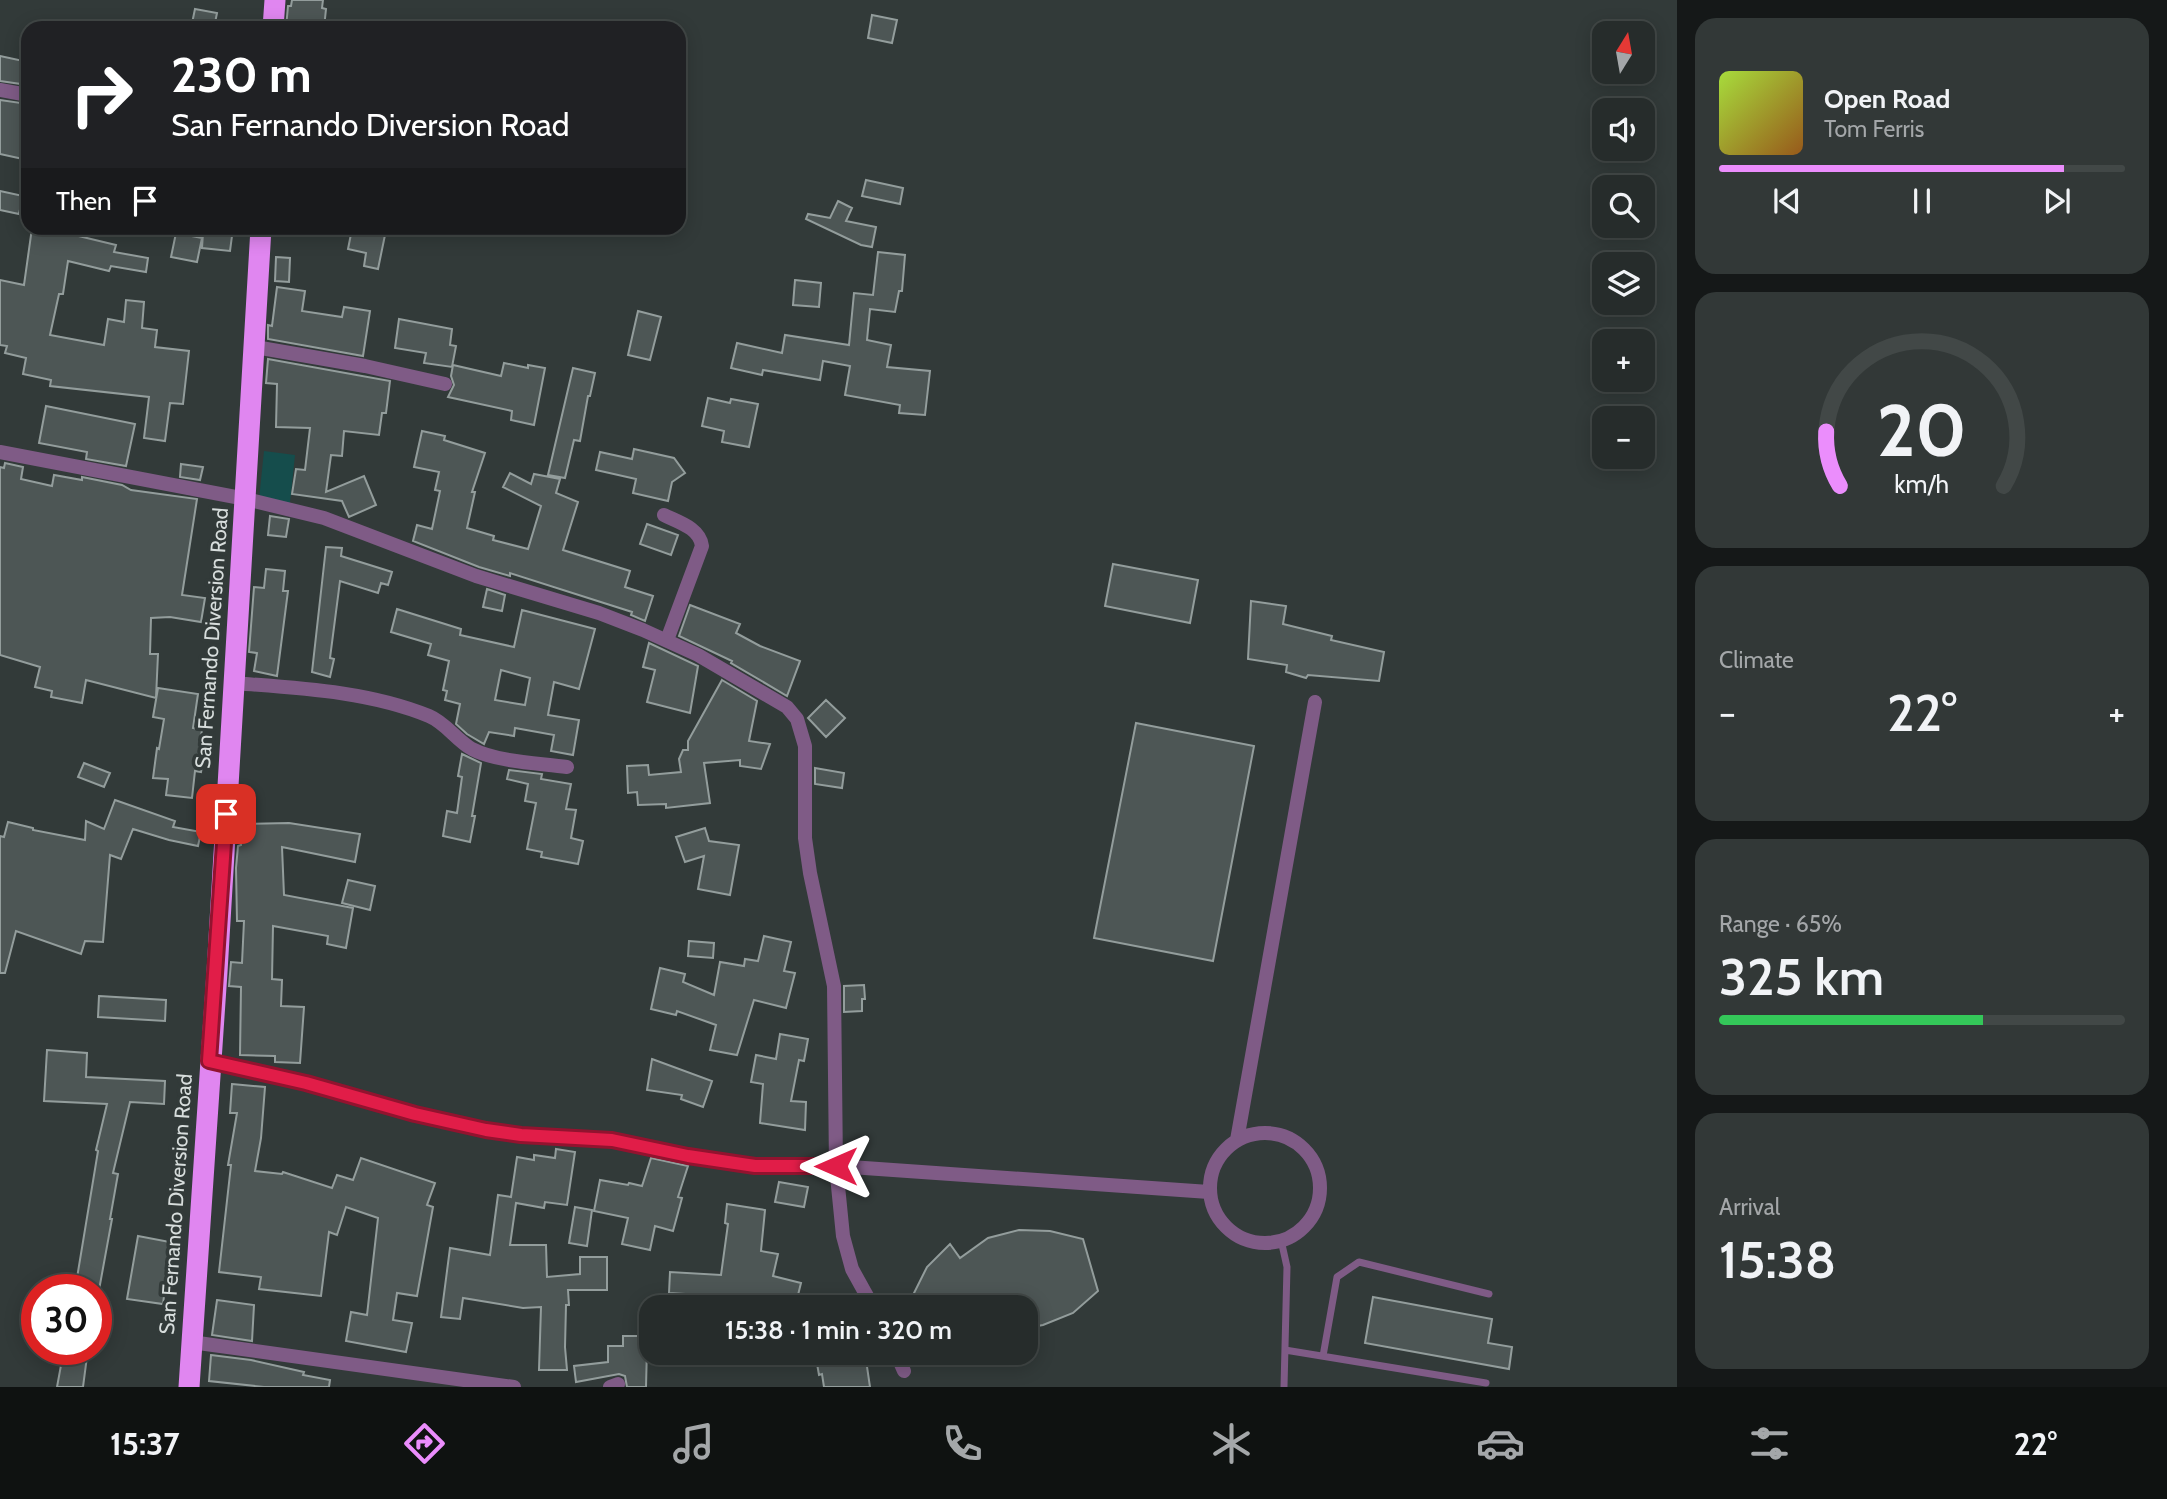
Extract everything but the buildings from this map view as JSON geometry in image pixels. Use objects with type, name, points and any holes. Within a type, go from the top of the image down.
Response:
[{"type":"highway","points":[[274,21],[275,0]]},
{"type":"highway","name":"San Fernando Diversion Road","points":[[189,1387],[217,972],[261,235]]},
{"type":"street","points":[[0,90],[21,94]]},
{"type":"street","points":[[255,347],[365,366],[445,384]]},
{"type":"street","points":[[0,452],[246,499],[335,522],[456,568],[599,613],[667,640],[787,707],[797,719],[805,746],[807,850],[834,986],[836,1166],[842,1236],[846,1255],[867,1295]]},
{"type":"street","points":[[664,515],[692,529],[700,537],[702,546],[667,640]]},
{"type":"street","points":[[233,683],[309,690],[394,705],[437,720],[464,744],[484,754],[567,767]]},
{"type":"street","points":[[1237,1139],[1315,702]]},
{"type":"street","points":[[209,1061],[486,1130],[521,1135],[612,1140],[688,1156],[755,1166],[836,1166],[1209,1192]]},
{"type":"street","points":[[1260,1132],[1285,1136],[1305,1150],[1318,1171],[1320,1196],[1317,1208],[1302,1228],[1281,1241],[1256,1242],[1233,1233],[1216,1215],[1209,1192],[1209,1179],[1218,1156],[1237,1139],[1260,1132]]},
{"type":"street","points":[[191,1342],[514,1387]]},
{"type":"street","points":[[901,1365],[904,1371]]},
{"type":"lane","points":[[1281,1241],[1287,1267],[1284,1387]]},
{"type":"lane","points":[[1322,1356],[1337,1277],[1359,1262],[1489,1294]]},
{"type":"lane","points":[[1285,1350],[1486,1382]]},
{"type":"shaded area","points":[[264,451],[295,455],[289,512],[258,509]]},
{"type":"route","points":[[226,814],[209,1061],[486,1130],[521,1135],[612,1140],[688,1156],[755,1166],[836,1166]]}]
